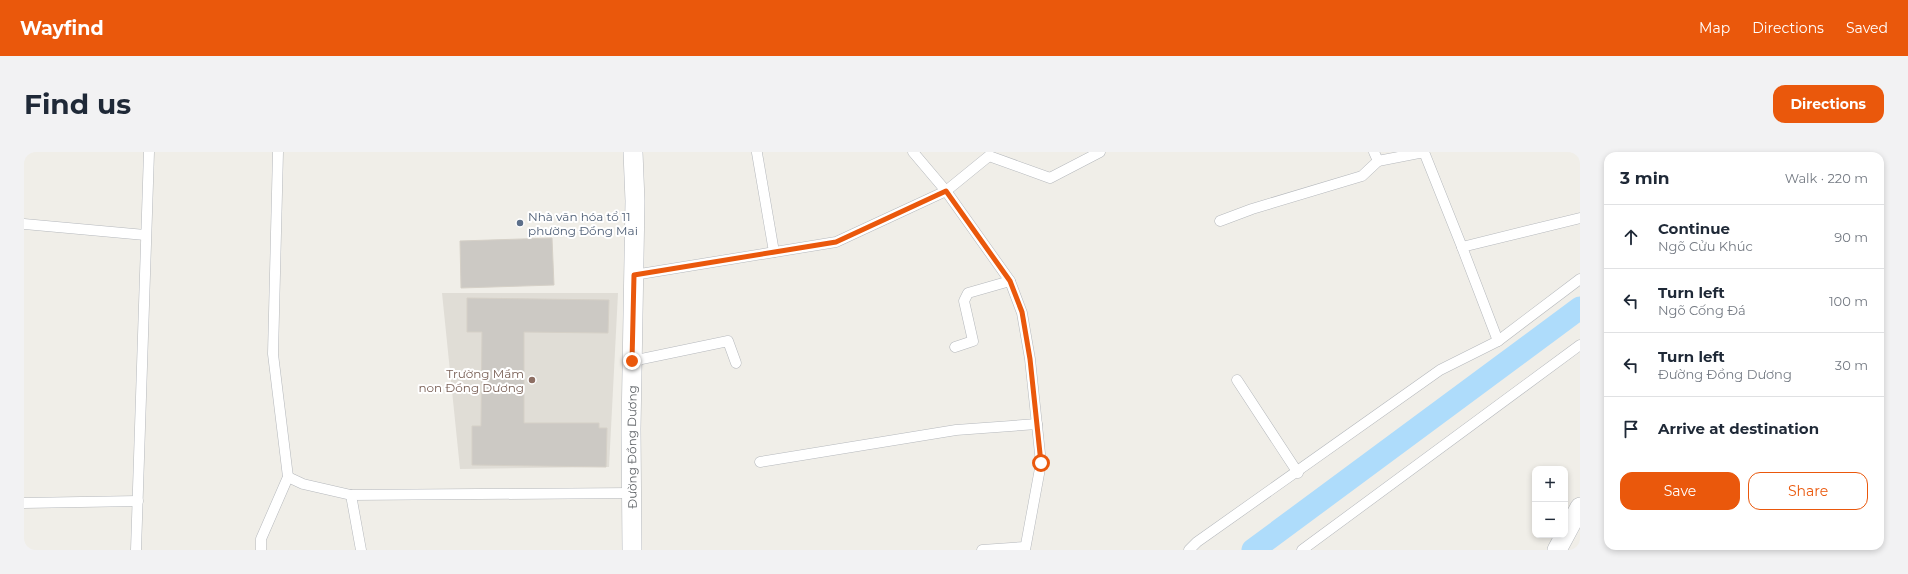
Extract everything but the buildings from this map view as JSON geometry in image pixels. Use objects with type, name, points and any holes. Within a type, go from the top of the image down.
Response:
[{"type":"street","name":"Đường Đồng Dương","points":[[632,550],[632,361],[635,200],[633,152]]},
{"type":"street","points":[[1557,550],[1580,507]]},
{"type":"lane","points":[[136,550],[145,235],[149,152]]},
{"type":"lane","points":[[261,550],[261,539],[288,477],[273,354],[278,152]]},
{"type":"lane","points":[[913,152],[946,191],[1010,281],[1022,312],[1030,359],[1041,463],[1025,548],[982,550]]},
{"type":"lane","points":[[634,275],[836,242],[946,191],[989,156],[1050,178],[1100,152]]},
{"type":"lane","points":[[1220,221],[1252,209],[1362,176],[1376,156],[1424,152],[1498,341]]},
{"type":"lane","points":[[757,153],[774,252]]},
{"type":"lane","points":[[1462,247],[1580,218]]},
{"type":"lane","points":[[24,224],[145,235]]},
{"type":"lane","points":[[1189,550],[1197,542],[1298,473],[1440,370],[1498,341],[1580,279]]},
{"type":"lane","points":[[955,346],[973,341],[964,301],[968,293],[1010,281]]},
{"type":"lane","points":[[632,361],[728,341],[736,362]]},
{"type":"lane","points":[[1302,550],[1580,345]]},
{"type":"lane","points":[[1236,380],[1298,473]]},
{"type":"lane","points":[[760,462],[956,430],[1037,424]]},
{"type":"lane","points":[[288,477],[303,484],[351,495],[632,493]]},
{"type":"lane","points":[[351,495],[361,550]]},
{"type":"lane","points":[[24,503],[138,501]]},
{"type":"shaded area","name":"Trường Mầm non Đồng Dương","points":[[442,293],[618,293],[609,467],[460,469]]},
{"type":"waterway","points":[[1253,550],[1580,308]]},
{"type":"place","name":"Nhà văn hóa tổ 11 phường Đồng Mai","points":[[520,223]]},
{"type":"place","name":"Trường Mầm non Đồng Dương","points":[[532,380]]},
{"type":"route","points":[[632,361],[634,275],[836,242],[871,224],[946,191],[1010,281],[1022,312],[1030,359],[1041,463]]}]
